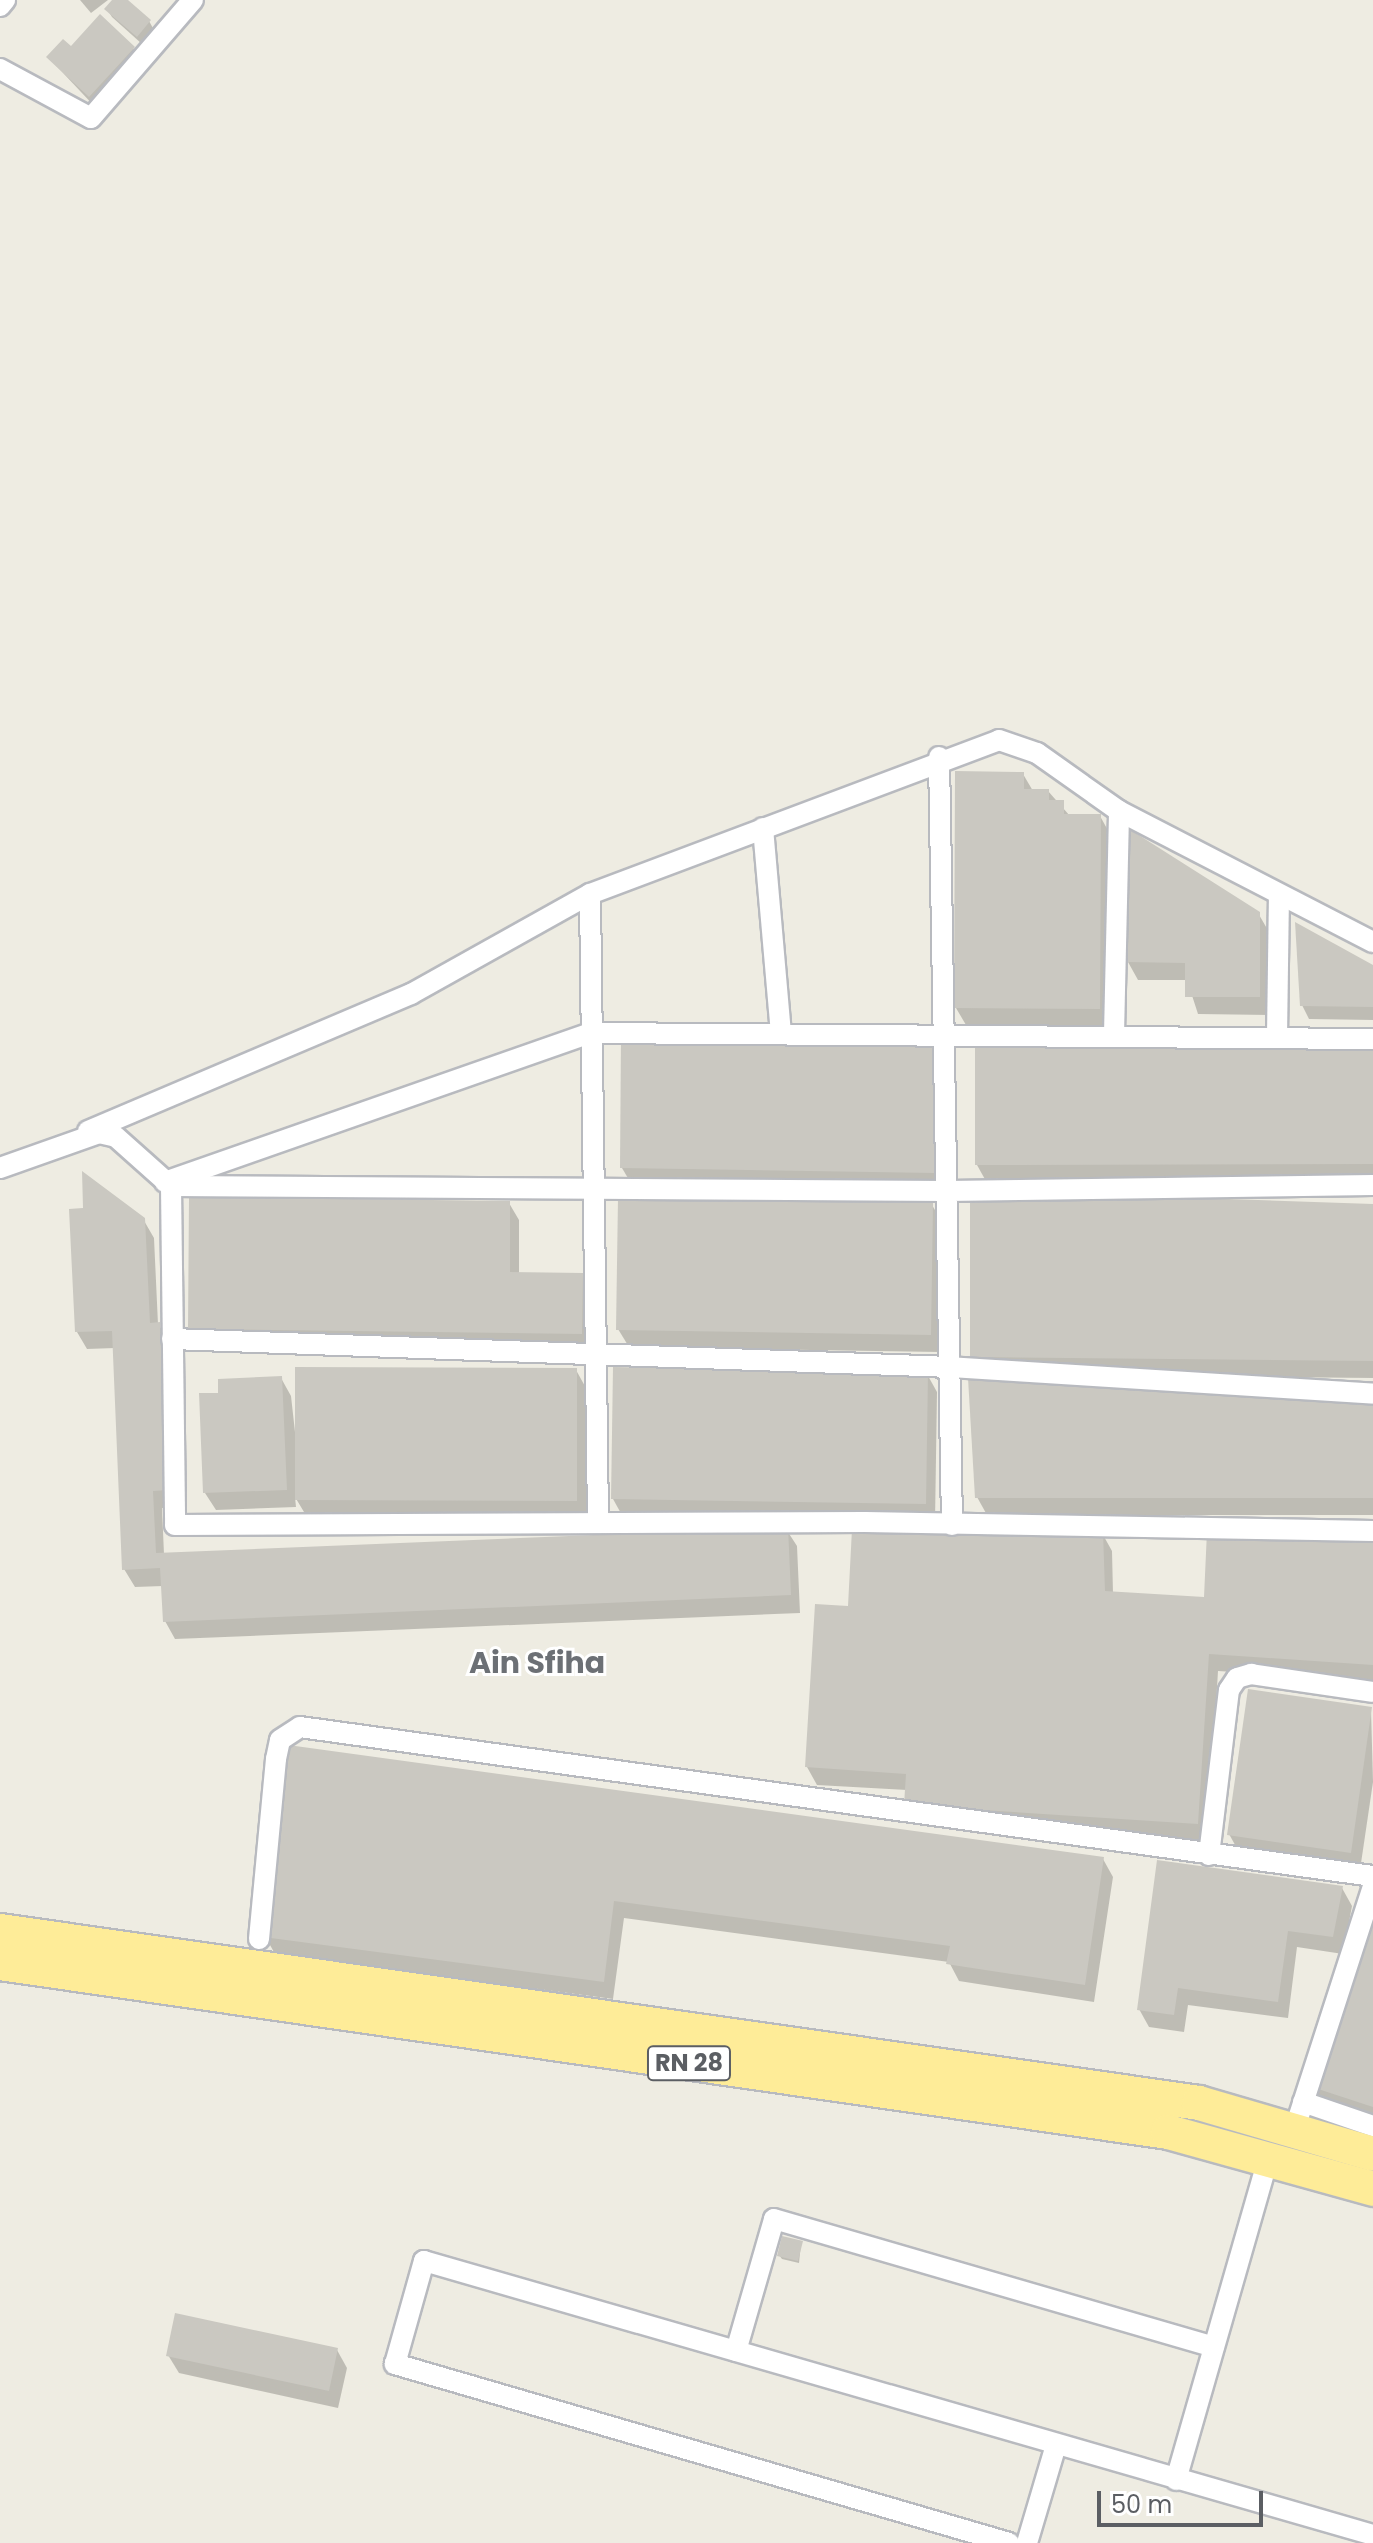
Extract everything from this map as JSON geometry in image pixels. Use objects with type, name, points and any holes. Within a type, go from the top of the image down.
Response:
[{"type":"highway","name":"RN 28","points":[[0,1931],[1298,2117],[1373,2154]]},
{"type":"highway","name":"RN 28","points":[[0,1963],[1168,2132],[1269,2156],[1373,2189]]},
{"type":"street","points":[[0,6],[5,0]]},
{"type":"street","points":[[0,69],[91,118],[193,0]]},
{"type":"street","points":[[0,1168],[411,994],[590,894],[939,757],[999,740],[1037,753],[1119,811],[1279,897],[1373,942]]},
{"type":"street","points":[[939,757],[952,1525]]},
{"type":"street","points":[[1114,1034],[1119,811]]},
{"type":"street","points":[[763,828],[781,1033]]},
{"type":"street","points":[[590,894],[598,1522]]},
{"type":"street","points":[[1277,1036],[1279,897]]},
{"type":"street","points":[[168,1184],[591,1033],[944,1032],[1373,1039]]},
{"type":"street","points":[[66,1141],[116,1137],[168,1184],[594,1185],[947,1191],[1373,1185]]},
{"type":"street","points":[[168,1184],[175,1525],[598,1522],[1373,1531]]},
{"type":"street","points":[[172,1339],[596,1351],[949,1367],[1373,1394]]},
{"type":"street","points":[[1209,1855],[1229,1690],[1237,1678],[1251,1674],[1373,1692]]},
{"type":"street","points":[[259,1939],[276,1759],[280,1740],[300,1727],[1373,1876]]},
{"type":"street","points":[[1372,1894],[1298,2117],[1373,2126]]},
{"type":"street","points":[[1176,2480],[1269,2156]]},
{"type":"street","points":[[736,2351],[774,2219],[1214,2347]]},
{"type":"street","points":[[1009,2543],[395,2364],[424,2261],[1373,2535]]},
{"type":"street","points":[[1027,2543],[1056,2445]]},
{"type":"building","points":[[112,0],[128,0],[151,20],[137,37],[104,9]]},
{"type":"building","points":[[100,14],[135,47],[89,97],[46,57],[63,39],[71,46]]},
{"type":"building","points":[[955,771],[1024,772],[1024,789],[1049,789],[1049,800],[1064,800],[1064,814],[1101,814],[1100,1009],[954,1008]]},
{"type":"building","points":[[1126,827],[1260,912],[1260,997],[1185,997],[1185,963],[1126,962]]},
{"type":"building","points":[[1295,922],[1373,965],[1373,1007],[1300,1006]]},
{"type":"building","points":[[621,1036],[936,1041],[935,1173],[620,1168]]},
{"type":"building","points":[[1373,1045],[1373,1164],[975,1165],[975,1047]]},
{"type":"building","points":[[82,1171],[145,1218],[150,1323],[160,1322],[168,1490],[153,1491],[156,1553],[788,1527],[791,1595],[163,1622],[160,1568],[122,1570],[112,1331],[75,1332],[69,1209],[83,1208]]},
{"type":"building","points":[[970,1190],[1373,1204],[1373,1361],[970,1357]]},
{"type":"building","points":[[189,1197],[510,1201],[510,1272],[583,1273],[582,1334],[188,1329]]},
{"type":"building","points":[[618,1198],[933,1203],[931,1335],[616,1330]]},
{"type":"building","points":[[295,1367],[577,1368],[577,1501],[295,1500]]},
{"type":"building","points":[[613,1367],[928,1372],[926,1504],[611,1499]]},
{"type":"building","points":[[282,1376],[287,1490],[203,1493],[199,1393],[218,1393],[218,1379]]},
{"type":"building","points":[[968,1378],[1373,1395],[1373,1498],[975,1498]]},
{"type":"building","points":[[852,1529],[1103,1531],[1105,1591],[1204,1597],[1207,1531],[1373,1537],[1373,1665],[1209,1654],[1198,1824],[904,1805],[906,1774],[805,1767],[815,1604],[848,1606]]},
{"type":"building","points":[[1248,1689],[1372,1707],[1351,1853],[1227,1835]]},
{"type":"building","points":[[288,1745],[1104,1857],[1085,1985],[946,1964],[950,1946],[614,1901],[604,1982],[263,1937]]},
{"type":"building","points":[[1157,1860],[1343,1886],[1333,1937],[1288,1931],[1278,2002],[1178,1988],[1174,2015],[1137,2010]]},
{"type":"building","points":[[1373,1915],[1373,2107],[1312,2087]]},
{"type":"building","points":[[782,2236],[803,2241],[798,2261],[777,2256]]},
{"type":"building","points":[[175,2313],[338,2348],[329,2391],[166,2356]]},
{"type":"district","name":"Ain Sfiha","points":[[537,1663]]}]
